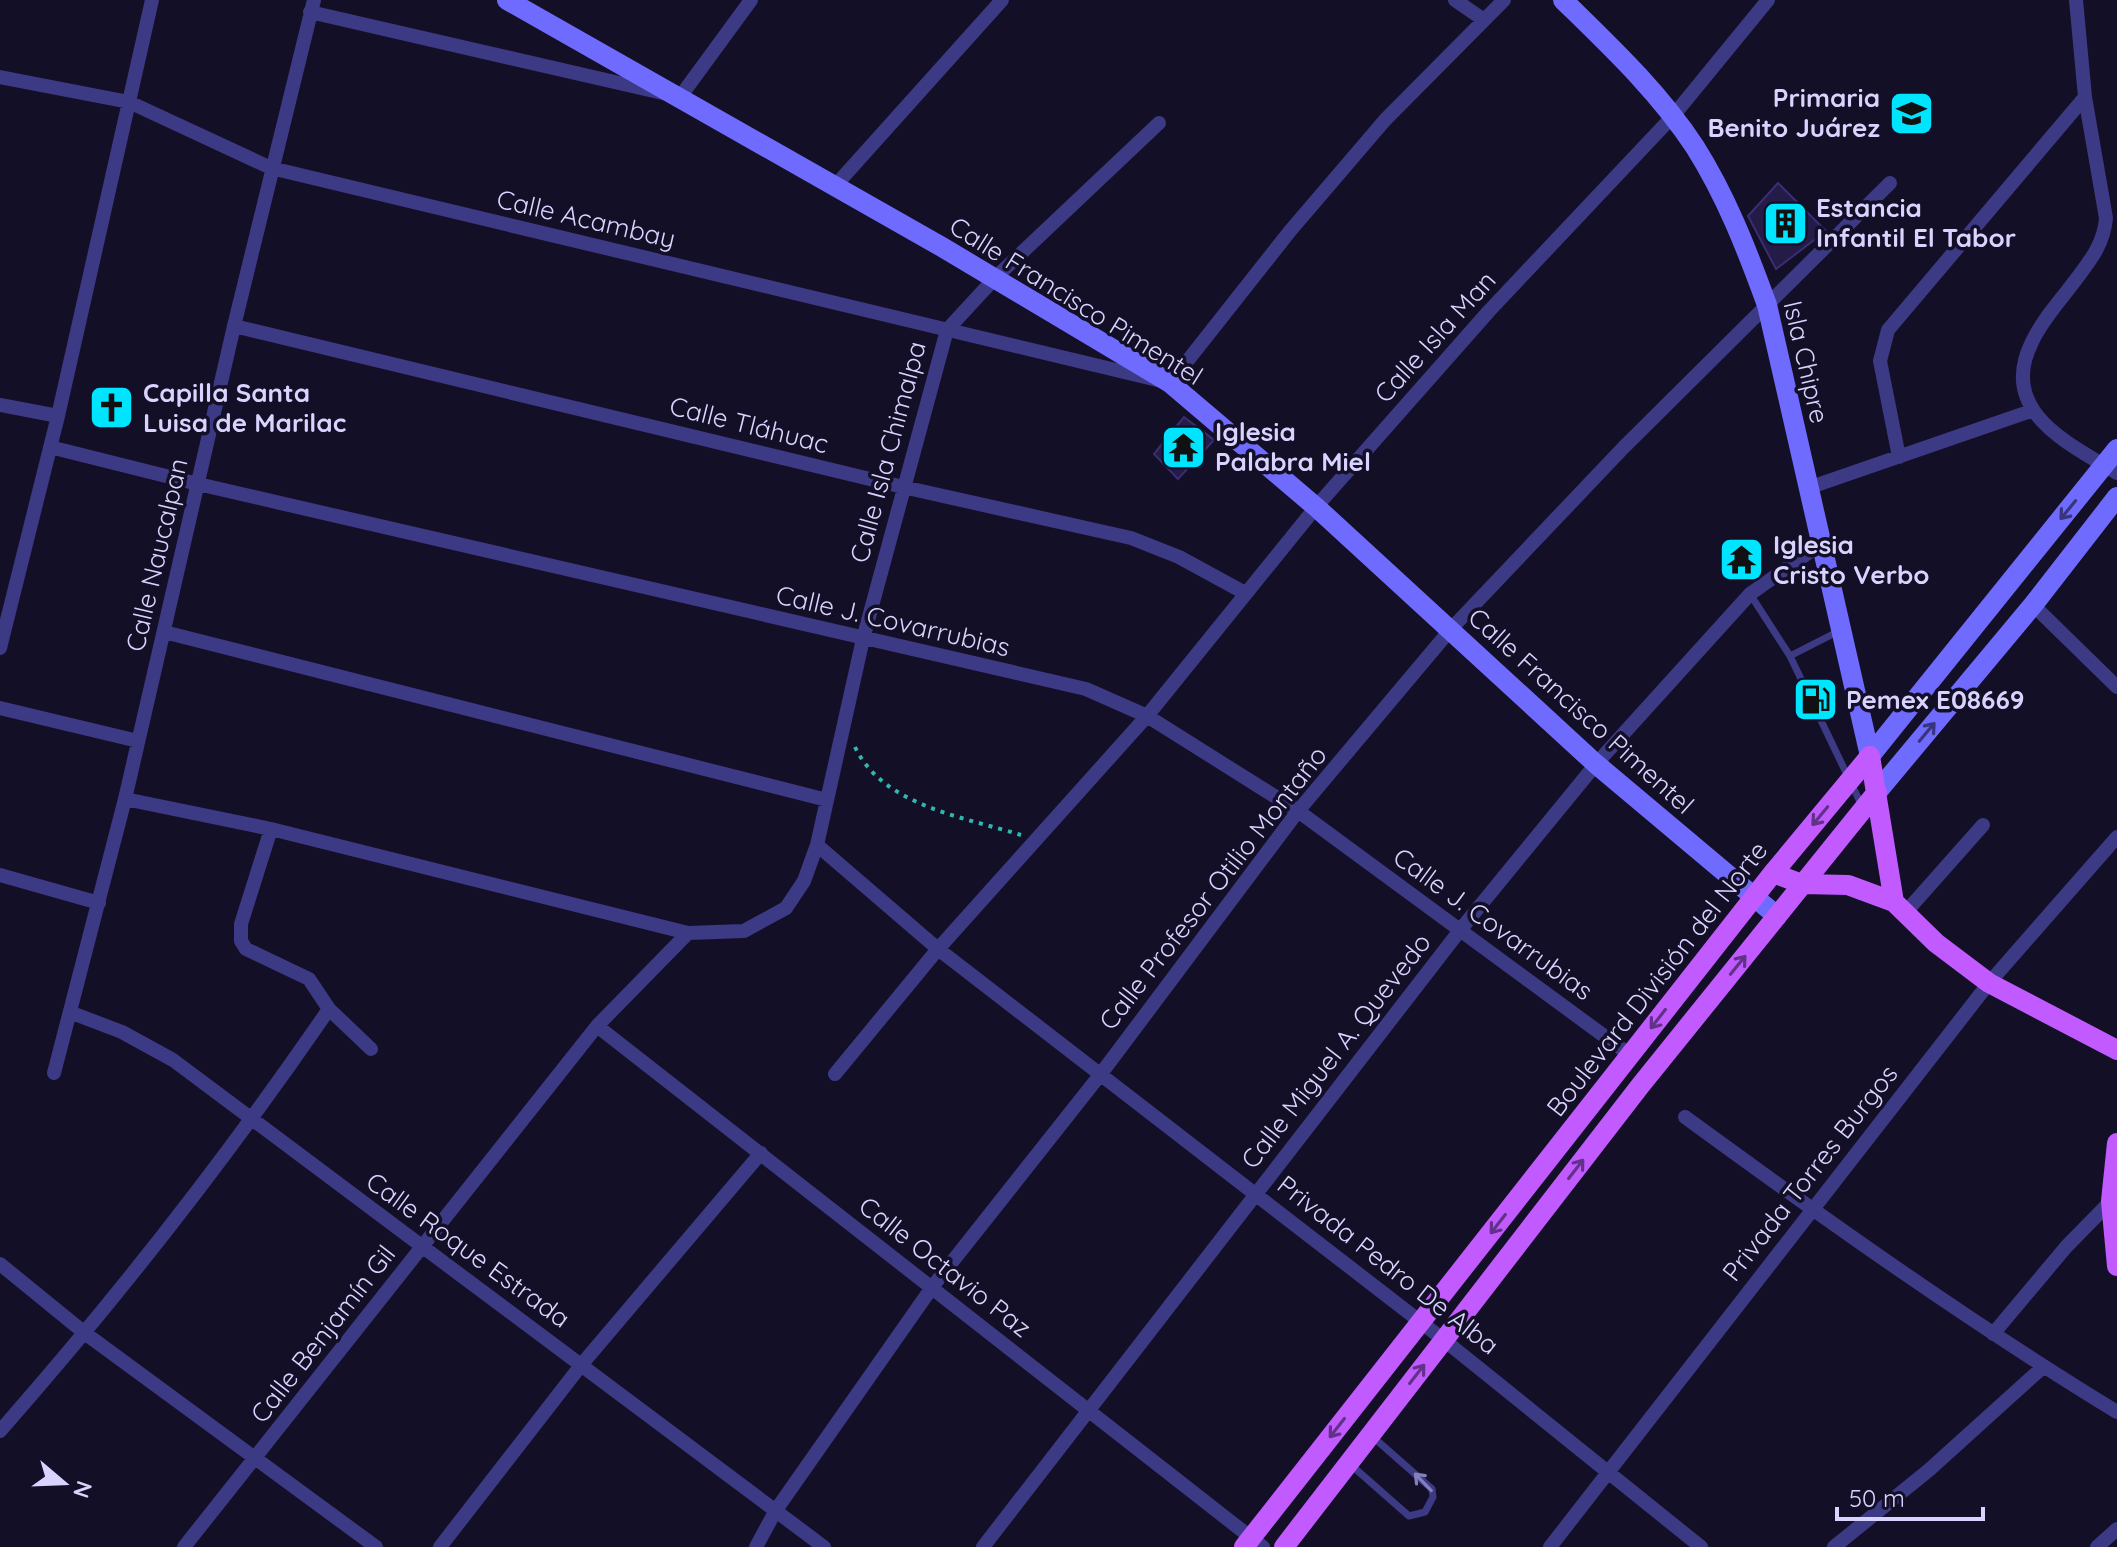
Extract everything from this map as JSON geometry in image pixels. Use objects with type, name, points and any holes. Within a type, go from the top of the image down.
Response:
[{"type":"main road","name":"Calle Francisco Pimentel","points":[[507,0],[995,278],[1170,383],[1316,507],[1596,764],[1777,916]]},
{"type":"main road","name":"Isla Chipre","points":[[1563,0],[1625,61],[1673,116],[1712,176],[1745,244],[1767,305],[1877,792]]},
{"type":"main road","name":"Boulevard División del Norte","points":[[1253,1544],[1421,1321],[1773,873],[2113,463]]},
{"type":"main road","name":"Boulevard División del Norte","points":[[1284,1547],[1802,884],[2033,605],[2117,497]]},
{"type":"main road","points":[[1877,792],[1899,907]]},
{"type":"main road","points":[[1773,873],[1802,884],[1848,885],[1899,907],[1936,943],[1989,983],[2110,1045],[2117,1058]]},
{"type":"main road","points":[[2117,1143],[2111,1201],[2117,1266]]},
{"type":"street","points":[[0,648],[58,416],[152,0]]},
{"type":"street","points":[[312,6],[680,97],[751,0]]},
{"type":"street","points":[[835,186],[1002,0]]},
{"type":"street","points":[[1455,0],[1484,20]]},
{"type":"street","points":[[1170,383],[1290,231],[1375,131],[1504,0]]},
{"type":"street","name":"Calle Isla Man","points":[[835,1074],[938,949],[1147,716],[1316,507],[1489,311],[1673,116],[1768,0]]},
{"type":"street","points":[[2076,0],[2085,97],[2106,218],[2105,231],[2096,253],[2031,343],[2025,375],[2031,411],[2055,435],[2113,463]]},
{"type":"street","name":"Calle Naucalpan","points":[[54,1073],[125,799],[271,168],[312,6]]},
{"type":"street","name":"Calle Acambay","points":[[0,77],[129,102],[271,168],[1170,383]]},
{"type":"street","points":[[1899,457],[1880,361],[1888,330],[2085,97]]},
{"type":"street","name":"Calle Isla Chimalpa","points":[[125,799],[271,829],[688,933],[744,931],[786,908],[804,881],[817,845],[863,639],[947,330],[995,278],[1159,123]]},
{"type":"street","name":"Calle Profesor Otilio Montaño","points":[[756,1547],[776,1510],[933,1286],[1100,1075],[1298,811],[1451,629],[1623,448],[1890,183]]},
{"type":"street","name":"Calle Tláhuac","points":[[234,326],[903,487],[1131,538],[1179,557],[1245,593]]},
{"type":"street","points":[[0,405],[58,416]]},
{"type":"street","points":[[1808,488],[2031,411]]},
{"type":"street","name":"Calle J. Covarrubias","points":[[50,447],[1086,689],[1147,716],[1298,811],[1630,1055]]},
{"type":"street","name":"Calle Miguel A. Quevedo","points":[[983,1547],[1461,929],[1596,764],[1750,594],[1822,543]]},
{"type":"street","points":[[2033,605],[2117,687]]},
{"type":"street","points":[[164,632],[827,800]]},
{"type":"street","points":[[0,708],[138,741]]},
{"type":"street","points":[[1899,907],[1983,825]]},
{"type":"street","points":[[271,829],[241,924],[241,941],[252,955],[309,979],[329,1009],[371,1049]]},
{"type":"street","name":"Privada Torres Burgos","points":[[1550,1547],[1989,983],[2117,837]]},
{"type":"street","name":"Privada Pedro De Alba","points":[[817,845],[938,949],[1421,1321],[1701,1547]]},
{"type":"street","points":[[0,875],[99,903]]},
{"type":"street","name":"Calle Benjamín Gil","points":[[184,1547],[597,1026],[688,933]]},
{"type":"street","points":[[0,1431],[86,1334],[254,1118],[329,1009]]},
{"type":"street","name":"Calle Roque Estrada","points":[[72,1013],[145,1043],[254,1118],[421,1249],[582,1364],[824,1547]]},
{"type":"street","name":"Calle Octavio Paz","points":[[597,1026],[933,1286],[1253,1544]]},
{"type":"street","points":[[1685,1117],[1811,1210],[1993,1334],[2117,1412]]},
{"type":"street","points":[[440,1547],[582,1364],[761,1153]]},
{"type":"street","points":[[1993,1334],[2066,1247],[2111,1201]]},
{"type":"street","points":[[0,1264],[86,1334],[376,1547]]},
{"type":"street","points":[[1834,1547],[1929,1470],[2043,1367]]},
{"type":"street","points":[[2097,1547],[2117,1529]]},
{"type":"lane","points":[[1750,594],[1790,656],[1863,809]]},
{"type":"lane","points":[[1790,656],[1841,630]]},
{"type":"lane","points":[[1349,1463],[1409,1516],[1420,1516],[1425,1512],[1433,1497],[1432,1489],[1371,1435]]},
{"type":"path","points":[[844,724],[870,773],[882,783],[917,801],[1035,840]]},
{"type":"building","name":"Estancia Infantil El Tabor","points":[[1778,183],[1826,231],[1776,269],[1748,216]]},
{"type":"building","name":"Iglesia Palabra Miel","points":[[1184,417],[1214,440],[1178,479],[1154,454]]},
{"type":"place","name":"Primaria Benito Juárez","points":[[1911,113]]},
{"type":"place","name":"Estancia Infantil El Tabor","points":[[1785,223]]},
{"type":"place","name":"Capilla Santa Luisa de Marilac","points":[[112,408]]},
{"type":"place","name":"Iglesia Palabra Miel","points":[[1184,447]]},
{"type":"place","name":"Iglesia Cristo Verbo","points":[[1742,560]]},
{"type":"place","name":"Pemex E08669","points":[[1815,700]]}]
